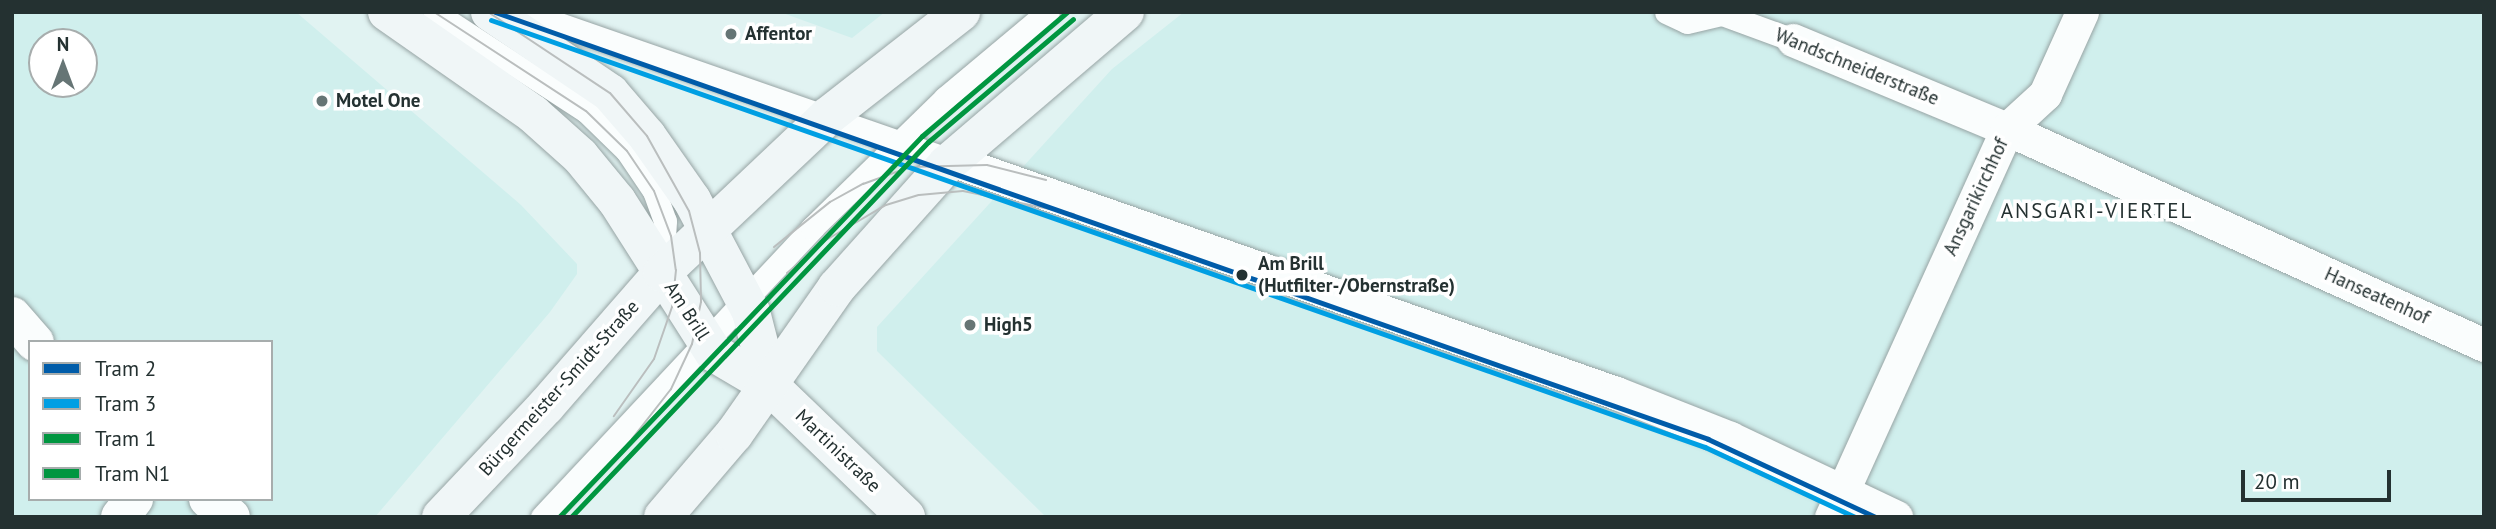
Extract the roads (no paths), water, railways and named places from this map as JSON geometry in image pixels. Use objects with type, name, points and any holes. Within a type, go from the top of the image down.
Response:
[{"type":"main road","name":"Am Brill","points":[[387,12],[533,114],[580,156],[617,201],[714,353],[770,386]]},
{"type":"main road","points":[[490,12],[610,93],[647,136],[709,231],[744,300],[770,386]]},
{"type":"main road","name":"Bürgermeister-Smidt-Straße","points":[[441,517],[546,406],[662,273],[828,116],[961,12]]},
{"type":"main road","points":[[663,517],[770,386],[838,286],[951,160],[1125,12]]},
{"type":"main road","name":"Martinistraße","points":[[770,386],[906,517]]},
{"type":"street","points":[[2007,129],[2045,94],[2082,12]]},
{"type":"street","name":"Wandschneiderstraße","points":[[1793,40],[2007,129]]},
{"type":"street","name":"Ansgarikirchhof","points":[[1836,503],[2007,129],[2271,247]]},
{"type":"street","points":[[951,160],[1616,393],[1730,438],[1836,503],[1896,517]]},
{"type":"street","name":"Hanseatenhof","points":[[2271,247],[2484,345]]},
{"type":"street","points":[[12,316],[33,340]]},
{"type":"street","points":[[120,517],[132,501]]},
{"type":"street","points":[[210,501],[230,517]]},
{"type":"lane","points":[[434,12],[586,111],[627,151],[654,191],[666,221],[662,273]]},
{"type":"lane","points":[[525,12],[951,160]]},
{"type":"lane","points":[[542,517],[744,300],[899,142],[970,74],[1048,12]]},
{"type":"lane","name":"Wandschneiderstraße","points":[[1666,12],[1686,22],[1722,14],[1793,40]]},
{"type":"tram line","points":[[434,12],[586,111],[627,151],[654,191],[671,236],[676,270],[672,307],[654,359],[614,416]]},
{"type":"tram line","points":[[488,12],[610,93],[647,136],[689,211],[700,253],[701,302],[692,344],[671,389],[632,439]]},
{"type":"tram line","name":"2","points":[[495,12],[1708,439],[1875,517]]},
{"type":"tram line","name":"1","points":[[559,517],[922,136],[1067,12]]},
{"type":"tram line","name":"N1","points":[[571,517],[928,142],[1073,19]]},
{"type":"tram line","name":"3","points":[[491,20],[1705,447],[1855,517]]},
{"type":"tram line","points":[[774,247],[830,202],[863,184],[910,167],[987,165],[1046,180]]},
{"type":"tram line","points":[[787,273],[826,240],[886,205],[919,195],[963,191],[1074,214]]},
{"type":"place","name":"Affentor","points":[[731,34]]},
{"type":"place","name":"Motel One","points":[[322,101]]},
{"type":"place","name":"Am Brill (Hutfilter-/Obernstraße)","points":[[1242,275]]},
{"type":"place","name":"High5","points":[[970,325]]},
{"type":"district","name":"ANSGARI-VIERTEL","points":[[2097,211]]}]
